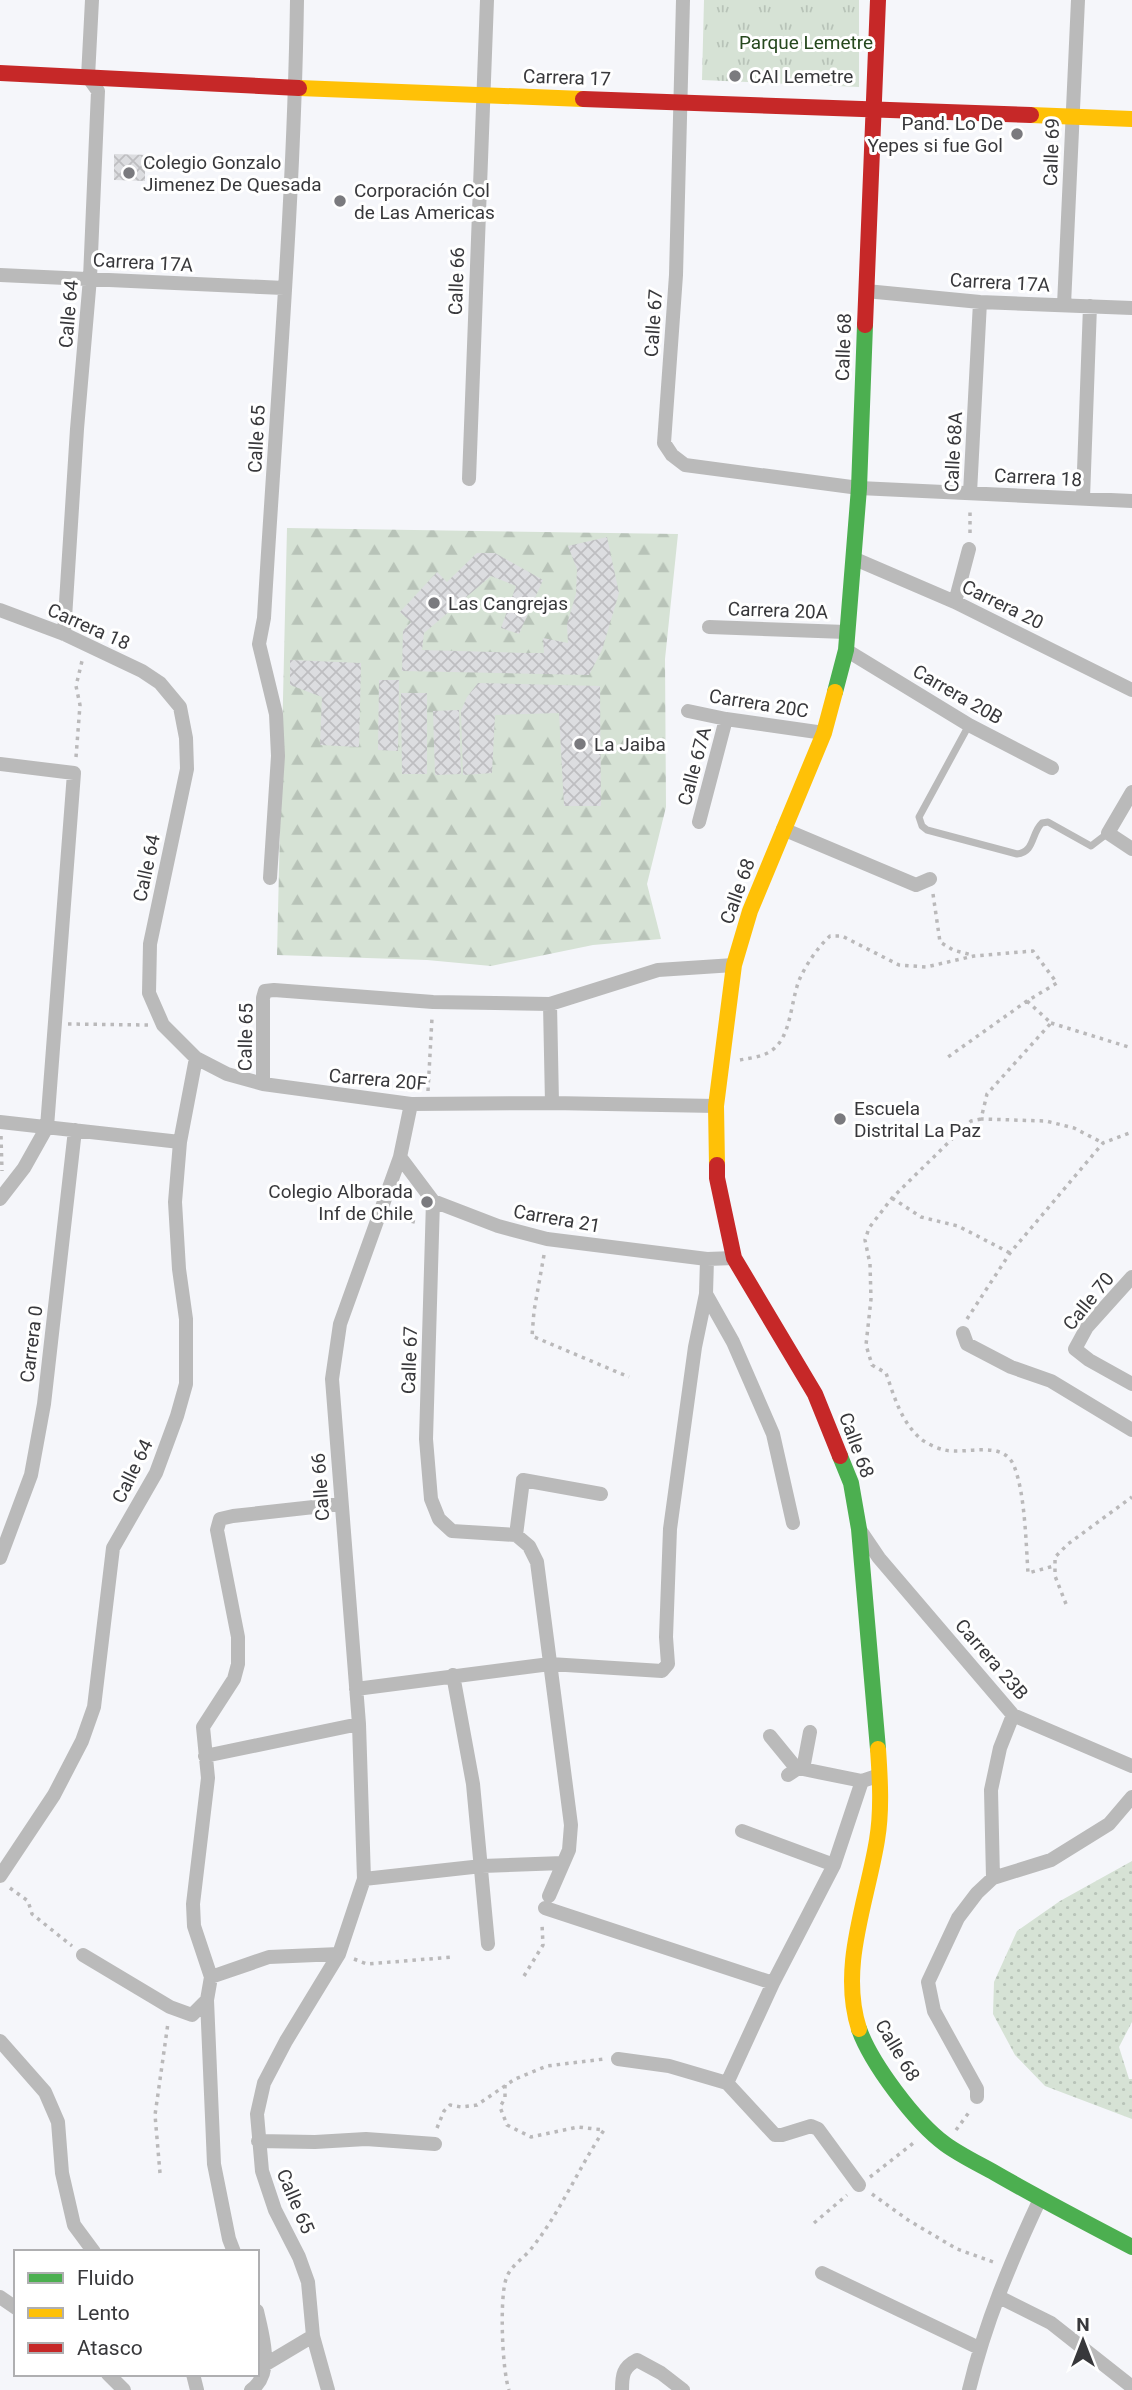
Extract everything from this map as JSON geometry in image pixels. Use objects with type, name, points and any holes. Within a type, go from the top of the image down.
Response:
[{"type":"street","name":"Calle 64","points":[[64,635],[90,278],[98,91],[88,77],[92,0]]},
{"type":"street","name":"Calle 65","points":[[270,878],[278,756],[276,714],[260,644],[264,618],[284,288],[297,0]]},
{"type":"street","name":"Calle 66","points":[[469,479],[487,0]]},
{"type":"street","name":"Calle 67","points":[[683,0],[676,275],[664,443],[672,455],[685,465],[859,488]]},
{"type":"street","name":"Calle 68","points":[[878,0],[859,488],[846,650],[824,733],[750,911],[734,965],[716,1106],[717,1178],[734,1258],[815,1394],[851,1483],[859,1529],[880,1775],[878,1837],[851,1965],[852,2007],[863,2040],[881,2070],[930,2131],[945,2144],[1040,2199],[1132,2247]]},
{"type":"street","name":"Calle 69","points":[[1064,305],[1078,0]]},
{"type":"street","name":"Carrera 17","points":[[0,72],[295,88],[1132,119]]},
{"type":"street","name":"Carrera 17A","points":[[0,275],[284,288]]},
{"type":"street","name":"Carrera 17A","points":[[866,291],[980,302],[1132,307]]},
{"type":"street","name":"Calle 68A","points":[[970,493],[980,302]]},
{"type":"street","points":[[1083,498],[1090,306]]},
{"type":"street","name":"Carrera 18","points":[[859,488],[1132,500]]},
{"type":"street","points":[[955,602],[969,549]]},
{"type":"street","name":"Carrera 20","points":[[855,559],[955,602],[1132,690]]},
{"type":"street","name":"Carrera 18","points":[[0,610],[64,635],[142,671],[160,683]]},
{"type":"street","name":"Carrera 20A","points":[[709,627],[846,632]]},
{"type":"street","name":"Carrera 20B","points":[[846,650],[969,725],[1052,768]]},
{"type":"street","name":"Calle 64","points":[[160,683],[180,707],[186,738],[187,769],[150,944],[149,993],[163,1025]]},
{"type":"street","name":"Carrera 20C","points":[[688,710],[726,719],[824,733]]},
{"type":"street","name":"Calle 67A","points":[[699,822],[726,719]]},
{"type":"street","points":[[0,764],[74,773],[47,1127],[24,1168],[1,1196]]},
{"type":"street","points":[[1132,792],[1108,833],[1132,849]]},
{"type":"street","points":[[783,829],[916,885],[930,879]]},
{"type":"street","points":[[433,1002],[550,1004],[658,970],[734,965]]},
{"type":"street","name":"Calle 65","points":[[263,1084],[265,992],[274,990],[433,1002]]},
{"type":"street","points":[[550,1004],[552,1103]]},
{"type":"street","name":"Carrera 20F","points":[[163,1025],[196,1058],[227,1074],[263,1084],[411,1104],[716,1106]]},
{"type":"street","name":"Calle 64","points":[[0,1875],[54,1795],[82,1741],[94,1707],[113,1548],[156,1473],[186,1384],[186,1319],[178,1269],[175,1202],[180,1142],[196,1058]]},
{"type":"street","name":"Calle 66","points":[[365,1878],[359,1724],[332,1378],[340,1324],[400,1157],[411,1104]]},
{"type":"street","points":[[0,1122],[180,1142]]},
{"type":"street","name":"Carrera 0","points":[[2,1548],[31,1475],[44,1404],[75,1130]]},
{"type":"street","points":[[400,1157],[433,1201]]},
{"type":"street","name":"Calle 67","points":[[433,1201],[426,1439],[431,1499],[439,1518],[452,1531],[516,1535]]},
{"type":"street","name":"Carrera 21","points":[[433,1201],[498,1226],[547,1239],[706,1259],[734,1258]]},
{"type":"street","points":[[356,1689],[550,1664],[662,1671],[668,1664],[666,1637],[670,1529],[680,1443],[706,1294],[706,1259]]},
{"type":"street","name":"Calle 70","points":[[1132,1277],[1087,1327],[1075,1349],[1132,1384]]},
{"type":"street","points":[[706,1294],[733,1342],[773,1434],[793,1523]]},
{"type":"street","points":[[963,1333],[967,1344],[1011,1367],[1051,1381],[1132,1430]]},
{"type":"street","points":[[601,1494],[523,1480],[516,1535],[529,1546],[537,1562],[572,1825],[569,1850],[547,1902],[774,1983]]},
{"type":"street","points":[[233,2250],[214,2164],[206,2000],[211,1977],[194,1926],[193,1904],[208,1778],[203,1727],[234,1679],[238,1664],[238,1637],[217,1530],[220,1518],[341,1504]]},
{"type":"street","name":"Carrera 23B","points":[[859,1529],[879,1558],[1013,1715],[1132,1766]]},
{"type":"street","points":[[453,1675],[473,1784],[488,1944]]},
{"type":"street","points":[[993,1878],[991,1790],[1000,1748],[1013,1715]]},
{"type":"street","points":[[205,1756],[359,1724]]},
{"type":"street","points":[[796,1771],[810,1732]]},
{"type":"street","points":[[771,1736],[796,1771],[862,1781],[880,1775]]},
{"type":"street","points":[[727,2083],[834,1865],[862,1781]]},
{"type":"street","points":[[977,2097],[977,2089],[934,2011],[928,1983],[958,1919],[977,1893],[993,1878],[1051,1860],[1109,1824],[1132,1797]]},
{"type":"street","points":[[742,1831],[834,1865]]},
{"type":"street","points":[[365,1878],[482,1866],[564,1863]]},
{"type":"street","name":"Calle 65","points":[[328,2390],[313,2336],[308,2282],[299,2257],[275,2210],[262,2171],[257,2114],[264,2082],[339,1954],[365,1878]]},
{"type":"street","points":[[211,1977],[269,1957],[339,1954]]},
{"type":"street","points":[[83,1955],[170,2007],[192,2015],[206,2000]]},
{"type":"street","points":[[0,2041],[45,2092],[58,2122],[62,2173],[74,2225],[92,2250]]},
{"type":"street","points":[[618,2059],[669,2066],[727,2083],[775,2134],[782,2136],[811,2126],[818,2129],[859,2185]]},
{"type":"street","points":[[258,2141],[366,2139],[435,2144]]},
{"type":"street","points":[[969,2390],[979,2348],[1008,2267],[1040,2199]]},
{"type":"street","points":[[822,2273],[979,2348]]},
{"type":"street","points":[[999,2297],[1051,2323],[1132,2387]]},
{"type":"street","points":[[255,2389],[266,2364],[259,2323]]},
{"type":"street","points":[[266,2364],[313,2336]]},
{"type":"street","points":[[622,2390],[622,2377],[627,2365],[637,2360],[661,2373],[683,2390]]},
{"type":"street","points":[[110,2376],[124,2390]]},
{"type":"lane","points":[[969,725],[919,817],[922,826],[927,830],[1017,853],[1025,853],[1029,849],[1037,827],[1042,823],[1048,822],[1091,846],[1108,833]]},
{"type":"path","name":"Calle 68A","points":[[969,549],[970,493]]},
{"type":"path","points":[[74,773],[79,705],[76,686],[80,668]]},
{"type":"path","points":[[930,879],[940,942],[953,950],[974,956]]},
{"type":"path","points":[[721,1064],[759,1056],[773,1050],[784,1036],[800,977],[821,944],[830,936],[842,936],[899,965],[926,967],[974,956],[1033,951],[1057,983],[948,1057]]},
{"type":"path","points":[[1027,1001],[1051,1023],[1132,1048]]},
{"type":"path","points":[[427,1103],[433,1002]]},
{"type":"path","points":[[981,1119],[987,1094],[1051,1023]]},
{"type":"path","points":[[56,1024],[163,1025]]},
{"type":"path","points":[[1054,1566],[1028,1573],[1023,1509],[1014,1465],[1005,1455],[990,1450],[945,1450],[921,1440],[899,1410],[886,1373],[872,1365],[866,1345],[871,1298],[870,1264],[865,1240],[869,1228],[891,1198],[971,1121],[1046,1121],[1074,1128],[1103,1143]]},
{"type":"path","points":[[0,1122],[1,1196]]},
{"type":"path","points":[[963,1333],[964,1323],[1010,1253],[1103,1143],[1132,1132]]},
{"type":"path","points":[[891,1198],[921,1217],[958,1226],[1010,1253]]},
{"type":"path","points":[[379,1213],[432,1226]]},
{"type":"path","points":[[547,1239],[532,1336],[629,1377]]},
{"type":"path","points":[[1066,1604],[1055,1576],[1055,1557],[1068,1544],[1132,1497]]},
{"type":"path","points":[[0,1881],[28,1901],[32,1914],[83,1955]]},
{"type":"path","points":[[524,1976],[543,1945],[542,1914],[547,1902]]},
{"type":"path","points":[[339,1954],[367,1964],[453,1957]]},
{"type":"path","points":[[160,2173],[155,2115],[170,2007]]},
{"type":"path","points":[[435,2144],[437,2128],[444,2111],[450,2105],[461,2108],[477,2105],[505,2085],[547,2066],[583,2060],[618,2059]]},
{"type":"path","points":[[505,2085],[505,2098],[500,2107],[507,2125],[531,2137],[578,2127],[604,2130],[550,2221],[529,2251],[514,2264],[505,2282],[503,2333],[509,2390]]},
{"type":"path","points":[[945,2144],[975,2104],[977,2097]]},
{"type":"path","points":[[859,2185],[908,2220],[957,2249],[1008,2267]]},
{"type":"green space","name":"Parque Lemetre","points":[[704,0],[859,0],[859,87],[702,80]]},
{"type":"green space","points":[[287,528],[678,534],[665,659],[666,807],[647,884],[661,939],[593,945],[491,966],[427,960],[277,955]]},
{"type":"green space","points":[[1132,1861],[1132,2022],[1119,2047],[1129,2079],[1132,2079],[1132,2119],[1045,2086],[1015,2055],[993,2014],[994,1982],[1017,1931],[1060,1901]]},
{"type":"building","name":"Colegio Gonzalo Jimenez De Quesada","points":[[114,154],[152,155],[152,167],[145,168],[145,181],[114,180]]},
{"type":"building","name":"Las Cangrejas","points":[[607,537],[619,593],[602,650],[589,675],[402,671],[403,631],[411,622],[400,612],[437,572],[447,582],[477,553],[495,553],[543,580],[519,634],[501,628],[516,586],[491,576],[424,633],[422,650],[544,653],[543,638],[568,643],[567,624],[576,594],[577,569],[568,546]]},
{"type":"building","points":[[290,660],[361,663],[359,747],[320,745],[322,697],[290,685]]},
{"type":"building","points":[[379,680],[399,680],[398,751],[378,750]]},
{"type":"building","name":"La Jaiba","points":[[478,683],[600,686],[601,806],[564,806],[559,713],[495,715],[492,773],[463,775],[461,711],[467,697]]},
{"type":"building","points":[[401,693],[427,693],[427,774],[402,774]]},
{"type":"building","points":[[459,710],[461,774],[435,775],[433,711]]},
{"type":"traffic: fast","points":[[835,692],[846,650],[859,488],[865,325]]},
{"type":"traffic: fast","points":[[840,1456],[851,1483],[859,1529],[878,1749]]},
{"type":"traffic: fast","points":[[859,2029],[873,2058],[895,2091],[921,2122],[945,2144],[1132,2247]]},
{"type":"traffic: slow","points":[[299,88],[583,99]]},
{"type":"traffic: slow","points":[[1031,115],[1132,119]]},
{"type":"traffic: slow","points":[[717,1165],[716,1106],[734,965],[750,911],[824,733],[835,692]]},
{"type":"traffic: slow","points":[[859,2029],[854,2006],[853,1958],[879,1829],[878,1749]]},
{"type":"traffic: jam","points":[[865,325],[878,0]]},
{"type":"traffic: jam","points":[[0,73],[299,88]]},
{"type":"traffic: jam","points":[[583,99],[1031,115]]},
{"type":"traffic: jam","points":[[717,1165],[717,1178],[734,1258],[815,1394],[840,1456]]},
{"type":"place","name":"CAI Lemetre","points":[[735,76]]},
{"type":"place","name":"Pand. Lo De Yepes si fue Gol","points":[[1017,134]]},
{"type":"place","name":"Colegio Gonzalo Jimenez De Quesada","points":[[129,173]]},
{"type":"place","name":"Corporación Col de Las Americas","points":[[340,201]]},
{"type":"place","name":"Las Cangrejas","points":[[434,603]]},
{"type":"place","name":"La Jaiba","points":[[580,744]]},
{"type":"place","name":"Escuela Distrital La Paz","points":[[840,1119]]},
{"type":"place","name":"Colegio Alborada Inf de Chile","points":[[427,1202]]}]
